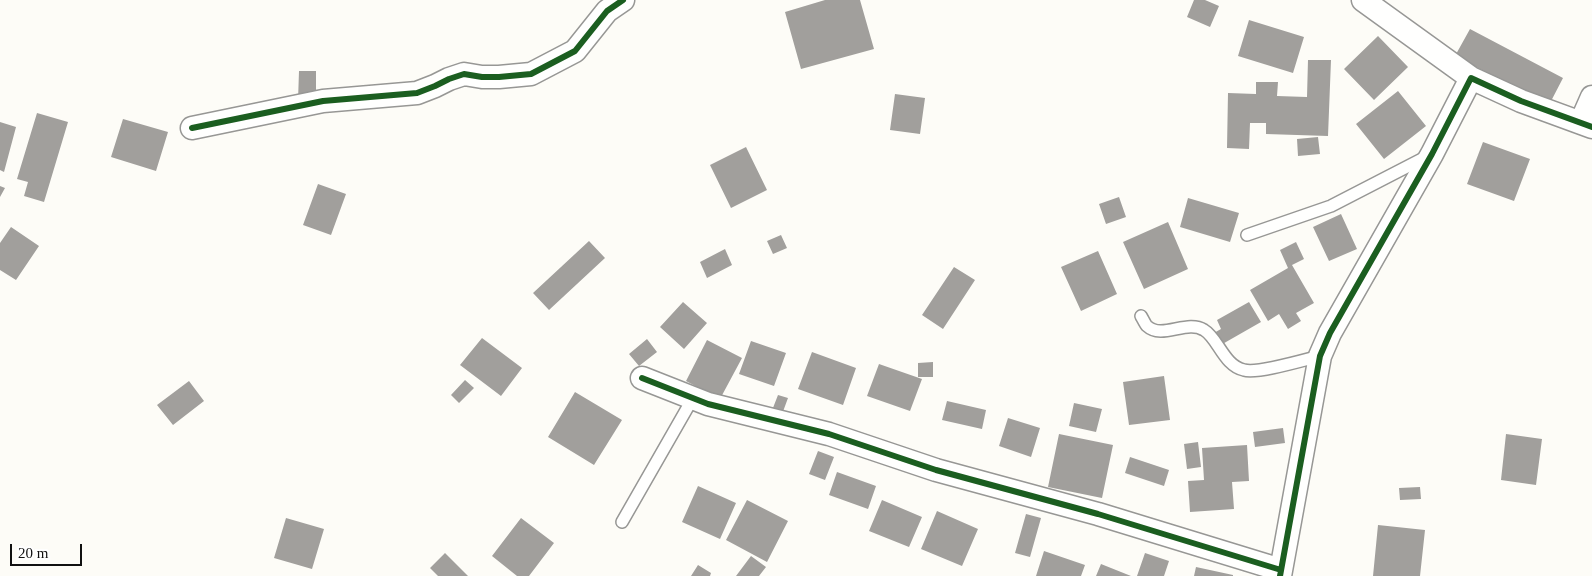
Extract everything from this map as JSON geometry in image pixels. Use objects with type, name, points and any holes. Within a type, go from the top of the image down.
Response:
[{"type":"street","points":[[192,128],[323,101],[416,93],[464,74],[482,77],[531,74],[575,51],[608,11],[623,0]]},
{"type":"street","points":[[1363,0],[1471,78],[1521,101],[1587,124],[1592,97]]},
{"type":"street","points":[[642,378],[708,404],[829,434],[936,470],[1098,514],[1281,573],[1320,356],[1330,333],[1432,154],[1471,78]]},
{"type":"lane","points":[[1247,234],[1331,206],[1432,154]]},
{"type":"lane","points":[[1141,316],[1148,326],[1158,331],[1192,326],[1204,330],[1230,363],[1244,370],[1258,370],[1320,356]]},
{"type":"lane","points":[[622,522],[693,398]]},
{"type":"building","points":[[825,0],[860,0],[874,49],[801,69],[785,12]]},
{"type":"building","points":[[1194,0],[1205,0],[1219,6],[1210,27],[1187,17]]},
{"type":"building","points":[[1249,20],[1304,37],[1293,73],[1238,56]]},
{"type":"building","points":[[1470,29],[1563,78],[1549,105],[1455,56]]},
{"type":"building","points":[[1378,36],[1408,67],[1374,100],[1344,69]]},
{"type":"building","points":[[1308,60],[1331,60],[1328,136],[1266,134],[1266,123],[1250,123],[1249,149],[1227,148],[1228,93],[1256,94],[1256,82],[1278,82],[1277,96],[1307,97]]},
{"type":"building","points":[[299,71],[316,71],[316,102],[298,101]]},
{"type":"building","points":[[1398,91],[1426,126],[1384,159],[1356,124]]},
{"type":"building","points":[[895,94],[925,98],[920,134],[890,130]]},
{"type":"building","points":[[37,113],[68,122],[44,202],[24,196],[28,182],[17,179]]},
{"type":"building","points":[[123,119],[168,132],[156,171],[111,157]]},
{"type":"building","points":[[0,122],[16,127],[4,172],[0,170]]},
{"type":"building","points":[[1318,137],[1320,154],[1298,156],[1297,139]]},
{"type":"building","points":[[1483,142],[1530,159],[1514,201],[1467,184]]},
{"type":"building","points":[[746,147],[767,190],[731,208],[710,165]]},
{"type":"building","points":[[318,184],[346,194],[331,235],[303,225]]},
{"type":"building","points":[[0,186],[5,188],[0,197]]},
{"type":"building","points":[[1119,197],[1126,217],[1106,224],[1099,204]]},
{"type":"building","points":[[1188,198],[1239,213],[1230,242],[1180,227]]},
{"type":"building","points":[[1341,214],[1357,249],[1329,261],[1313,227]]},
{"type":"building","points":[[1168,222],[1188,269],[1144,289],[1123,242]]},
{"type":"building","points":[[11,227],[39,246],[16,280],[0,270],[0,243]]},
{"type":"building","points":[[781,235],[787,248],[773,254],[767,241]]},
{"type":"building","points":[[589,241],[605,258],[549,310],[533,293]]},
{"type":"building","points":[[1296,242],[1304,259],[1292,265],[1314,303],[1296,313],[1301,321],[1288,329],[1279,314],[1268,321],[1250,290],[1288,268],[1280,250]]},
{"type":"building","points":[[725,249],[732,265],[707,278],[700,262]]},
{"type":"building","points":[[1098,251],[1117,294],[1081,311],[1061,267]]},
{"type":"building","points":[[954,267],[975,280],[943,329],[922,315]]},
{"type":"building","points":[[683,302],[707,323],[684,349],[660,327]]},
{"type":"building","points":[[1249,302],[1261,322],[1219,346],[1212,334],[1221,329],[1217,320]]},
{"type":"building","points":[[482,338],[522,368],[501,396],[460,365]]},
{"type":"building","points":[[647,339],[657,352],[639,366],[629,354]]},
{"type":"building","points":[[707,340],[742,358],[720,399],[686,381]]},
{"type":"building","points":[[751,341],[786,353],[774,386],[739,374]]},
{"type":"building","points":[[812,352],[856,368],[843,405],[798,389]]},
{"type":"building","points":[[933,362],[933,377],[918,377],[918,363]]},
{"type":"building","points":[[879,364],[922,379],[910,411],[867,396]]},
{"type":"building","points":[[1164,376],[1170,420],[1129,425],[1123,382]]},
{"type":"building","points":[[465,380],[474,388],[459,403],[451,395]]},
{"type":"building","points":[[189,381],[204,401],[173,425],[157,405]]},
{"type":"building","points":[[575,392],[622,420],[594,465],[548,437]]},
{"type":"building","points":[[778,395],[788,398],[781,417],[771,413]]},
{"type":"building","points":[[947,401],[986,410],[982,429],[942,420]]},
{"type":"building","points":[[1074,403],[1102,409],[1096,432],[1069,426]]},
{"type":"building","points":[[1008,418],[1040,428],[1031,457],[999,446]]},
{"type":"building","points":[[1283,428],[1285,443],[1255,447],[1253,432]]},
{"type":"building","points":[[1059,434],[1113,445],[1102,498],[1048,487]]},
{"type":"building","points":[[1506,434],[1542,439],[1536,485],[1501,480]]},
{"type":"building","points":[[1198,442],[1201,467],[1187,469],[1184,444]]},
{"type":"building","points":[[1247,445],[1249,481],[1232,482],[1234,509],[1190,512],[1188,481],[1204,480],[1202,448]]},
{"type":"building","points":[[818,451],[834,457],[825,480],[809,474]]},
{"type":"building","points":[[1130,457],[1169,470],[1164,486],[1125,473]]},
{"type":"building","points":[[837,472],[876,486],[868,509],[829,495]]},
{"type":"building","points":[[698,486],[736,503],[720,539],[682,522]]},
{"type":"building","points":[[1420,487],[1421,499],[1400,500],[1399,488]]},
{"type":"building","points":[[747,500],[788,521],[767,562],[726,540]]},
{"type":"building","points":[[882,500],[922,517],[909,547],[869,531]]},
{"type":"building","points":[[937,511],[978,529],[962,566],[921,549]]},
{"type":"building","points":[[1026,514],[1041,518],[1030,557],[1015,553]]},
{"type":"building","points":[[286,518],[324,529],[312,569],[274,558]]},
{"type":"building","points":[[521,518],[554,543],[529,576],[517,576],[492,556]]},
{"type":"building","points":[[1378,525],[1425,530],[1420,576],[1373,576]]},
{"type":"building","points":[[1044,551],[1085,565],[1081,576],[1036,576]]},
{"type":"building","points":[[445,553],[468,576],[438,576],[430,568]]},
{"type":"building","points":[[1145,553],[1169,561],[1164,576],[1137,576]]},
{"type":"building","points":[[751,556],[766,567],[759,576],[736,576]]},
{"type":"building","points":[[1101,564],[1131,576],[1096,576]]},
{"type":"building","points":[[698,565],[711,573],[710,576],[691,576]]},
{"type":"building","points":[[1196,567],[1233,575],[1233,576],[1194,576]]},
{"type":"cycle path","points":[[192,128],[323,101],[417,93],[464,74],[482,77],[531,74],[575,51],[607,11],[623,0]]},
{"type":"cycle path","points":[[1280,576],[1320,356],[1330,333],[1432,154],[1471,78],[1521,101],[1592,127]]},
{"type":"cycle path","points":[[642,378],[708,404],[829,434],[936,470],[1098,514],[1281,570]]}]
